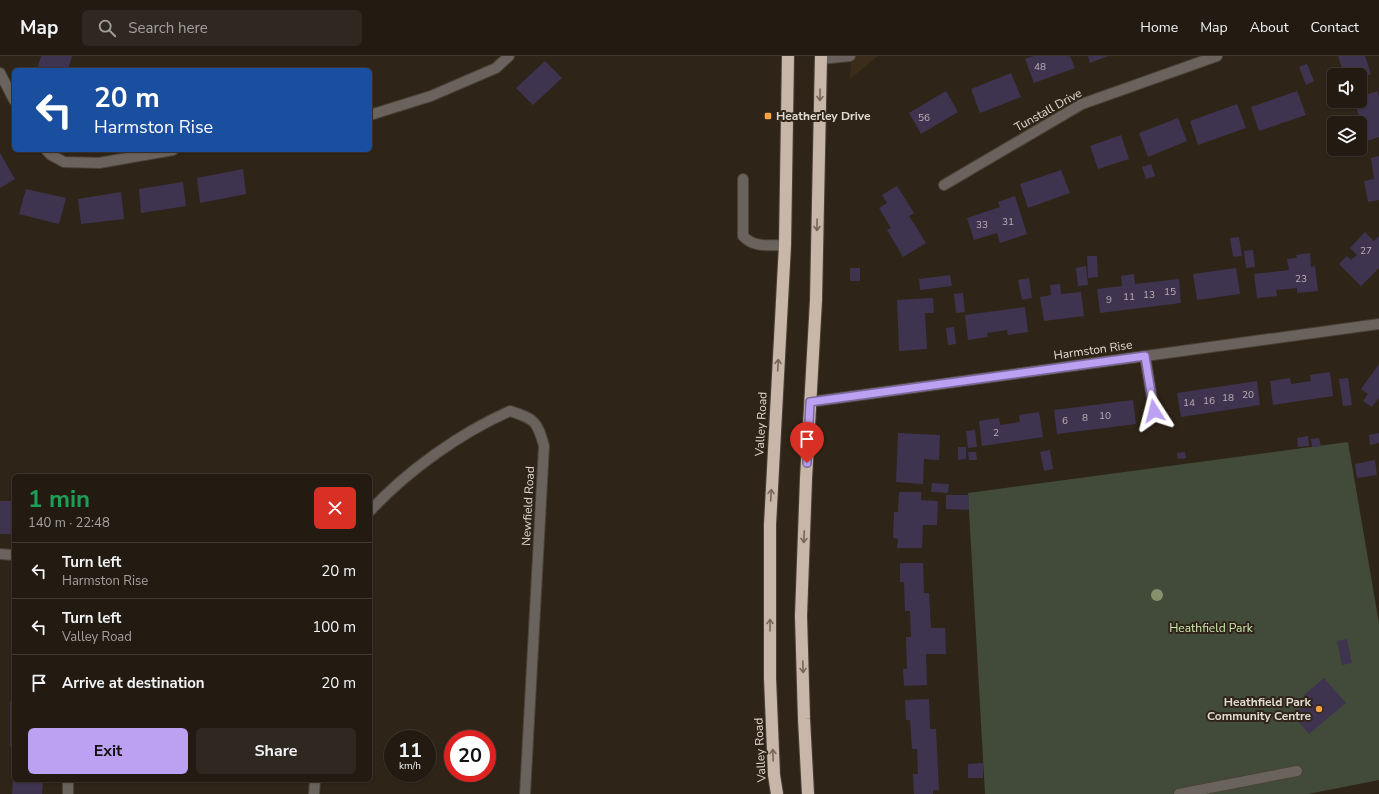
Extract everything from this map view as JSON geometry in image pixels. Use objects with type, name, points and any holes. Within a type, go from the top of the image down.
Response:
[{"type":"highway","name":"Valley Road","points":[[777,794],[774,775],[770,678],[770,525],[785,245],[788,56]]},
{"type":"highway","points":[[808,794],[801,616],[806,479],[816,300],[821,58]]},
{"type":"street","points":[[372,114],[431,96],[496,68],[509,56]]},
{"type":"street","points":[[821,58],[850,56]]},
{"type":"street","name":"Tunstall Drive","points":[[944,185],[1082,104],[1217,56]]},
{"type":"street","points":[[0,73],[12,96]]},
{"type":"street","points":[[48,152],[64,162],[99,163],[162,152]]},
{"type":"street","points":[[743,179],[743,236],[749,242],[757,244],[785,245]]},
{"type":"street","name":"Harmston Rise","points":[[810,402],[1379,324]]},
{"type":"street","points":[[1145,356],[1154,411]]},
{"type":"street","name":"Newfield Road","points":[[372,509],[381,499],[431,457],[488,421],[510,411],[529,417],[539,428],[544,446],[525,794]]},
{"type":"street","points":[[0,554],[12,554]]},
{"type":"street","points":[[1179,794],[1298,771]]},
{"type":"street","points":[[68,782],[68,794]]},
{"type":"street","points":[[314,794],[315,782]]},
{"type":"shaded area","points":[[851,56],[878,56],[850,79]]},
{"type":"green space","name":"Heathfield Park","points":[[1348,442],[1379,623],[1379,780],[1308,794],[985,794],[968,493]]},
{"type":"building","points":[[41,56],[72,56],[69,68],[38,68]]},
{"type":"building","points":[[1033,56],[1070,56],[1075,68],[1034,83],[1025,59]]},
{"type":"building","points":[[1088,56],[1108,56],[1090,63]]},
{"type":"building","points":[[1338,56],[1365,56],[1371,74],[1367,75],[1367,68],[1342,68]]},
{"type":"building","points":[[545,61],[562,78],[533,105],[516,88]]},
{"type":"building","points":[[1307,64],[1314,81],[1306,85],[1299,67]]},
{"type":"building","points":[[1011,73],[1021,97],[980,113],[971,89]]},
{"type":"building","points":[[946,91],[958,112],[921,134],[909,113]]},
{"type":"building","points":[[1297,91],[1306,115],[1259,131],[1251,107]]},
{"type":"building","points":[[1377,91],[1379,96],[1379,137],[1367,141],[1367,116],[1359,116],[1356,108],[1367,108],[1367,95]]},
{"type":"building","points":[[1237,104],[1246,128],[1198,145],[1190,121]]},
{"type":"building","points":[[1178,118],[1187,141],[1148,157],[1139,133]]},
{"type":"building","points":[[1121,135],[1129,159],[1098,169],[1090,146]]},
{"type":"building","points":[[0,153],[15,179],[0,188]]},
{"type":"building","points":[[1379,156],[1379,200],[1368,202],[1364,181],[1374,179],[1371,158]]},
{"type":"building","points":[[1151,164],[1155,176],[1146,179],[1142,167]]},
{"type":"building","points":[[243,169],[246,194],[200,203],[197,178]]},
{"type":"building","points":[[1061,170],[1070,193],[1028,208],[1020,184]]},
{"type":"building","points":[[183,182],[186,206],[141,213],[139,189]]},
{"type":"building","points":[[897,186],[914,213],[909,216],[926,243],[903,257],[887,230],[891,228],[879,208],[887,203],[882,195]]},
{"type":"building","points":[[26,189],[66,198],[59,224],[19,214]]},
{"type":"building","points":[[121,192],[124,219],[81,224],[78,199]]},
{"type":"building","points":[[1015,196],[1027,234],[1000,243],[997,233],[974,240],[967,218],[1000,207],[998,202]]},
{"type":"building","points":[[1365,232],[1374,241],[1379,236],[1379,268],[1361,286],[1339,264],[1347,256],[1351,260],[1357,255],[1350,248]]},
{"type":"building","points":[[1239,237],[1242,256],[1233,257],[1230,238]]},
{"type":"building","points":[[1253,250],[1255,267],[1246,268],[1244,251]]},
{"type":"building","points":[[1310,253],[1311,267],[1315,266],[1318,291],[1297,293],[1297,288],[1276,290],[1277,296],[1257,298],[1254,274],[1289,270],[1287,259],[1297,258],[1296,255]]},
{"type":"building","points":[[1087,256],[1097,256],[1098,277],[1088,278]]},
{"type":"building","points":[[1086,266],[1088,285],[1078,286],[1076,268]]},
{"type":"building","points":[[850,268],[860,268],[860,281],[850,281]]},
{"type":"building","points":[[1236,268],[1240,294],[1197,300],[1193,274]]},
{"type":"building","points":[[1134,274],[1135,284],[1179,279],[1181,303],[1100,313],[1097,289],[1122,286],[1121,276]]},
{"type":"building","points":[[950,275],[952,286],[920,290],[919,279]]},
{"type":"building","points":[[1029,278],[1032,298],[1022,300],[1018,280]]},
{"type":"building","points":[[1060,284],[1061,294],[1081,292],[1084,316],[1044,321],[1040,297],[1051,295],[1050,285]]},
{"type":"building","points":[[963,293],[965,312],[956,313],[954,294]]},
{"type":"building","points":[[933,298],[934,313],[925,313],[927,349],[899,351],[897,300]]},
{"type":"building","points":[[1025,307],[1028,332],[1008,335],[1007,330],[987,333],[988,337],[968,340],[965,315]]},
{"type":"building","points":[[954,327],[956,344],[948,345],[946,328]]},
{"type":"building","points":[[1379,364],[1379,398],[1372,407],[1363,401],[1368,394],[1361,389]]},
{"type":"building","points":[[1330,372],[1333,396],[1273,405],[1270,381],[1290,378],[1291,384],[1311,381],[1310,375]]},
{"type":"building","points":[[1348,378],[1352,405],[1343,406],[1339,379]]},
{"type":"building","points":[[1257,381],[1260,405],[1181,417],[1177,393]]},
{"type":"building","points":[[1133,400],[1136,424],[1057,434],[1054,410]]},
{"type":"building","points":[[1039,412],[1043,437],[982,446],[979,421],[999,418],[1000,425],[1020,422],[1019,415]]},
{"type":"building","points":[[975,430],[977,447],[968,448],[966,431]]},
{"type":"building","points":[[898,433],[940,435],[939,460],[924,459],[923,484],[896,482]]},
{"type":"building","points":[[1379,433],[1379,443],[1370,445],[1369,435]]},
{"type":"building","points":[[1308,436],[1309,446],[1298,447],[1297,438]]},
{"type":"building","points":[[1319,438],[1321,446],[1312,447],[1311,439]]},
{"type":"building","points":[[958,447],[966,447],[966,459],[958,460]]},
{"type":"building","points":[[1050,450],[1053,469],[1044,471],[1040,452]]},
{"type":"building","points":[[968,452],[976,452],[977,460],[969,460]]},
{"type":"building","points":[[1185,452],[1186,458],[1178,459],[1177,453]]},
{"type":"building","points":[[1375,460],[1377,475],[1357,478],[1355,464]]},
{"type":"building","points":[[932,483],[949,484],[948,493],[931,492]]},
{"type":"building","points":[[899,492],[921,492],[921,500],[938,501],[937,525],[923,525],[922,548],[897,548],[898,539],[893,538],[894,512],[898,512]]},
{"type":"building","points":[[946,495],[969,495],[969,510],[946,509]]},
{"type":"building","points":[[0,501],[12,501],[11,534],[0,534]]},
{"type":"building","points":[[900,563],[923,563],[924,593],[929,593],[931,628],[945,628],[946,654],[926,654],[927,685],[904,686],[903,669],[907,669],[906,637],[911,637],[910,611],[905,611],[904,582],[900,582]]},
{"type":"building","points":[[1347,639],[1352,663],[1342,665],[1337,641]]},
{"type":"building","points":[[11,644],[12,644],[12,690]]},
{"type":"building","name":"Heathfield Park Community Centre","points":[[1324,678],[1346,703],[1309,734],[1293,715],[1309,701],[1304,695]]},
{"type":"building","points":[[929,699],[930,729],[936,729],[939,790],[933,790],[933,794],[914,794],[913,774],[918,774],[917,749],[912,749],[910,720],[906,720],[905,700]]},
{"type":"building","points":[[10,701],[12,701],[12,747],[10,747]]},
{"type":"building","points":[[983,763],[983,778],[968,778],[968,764]]},
{"type":"building","points":[[13,782],[43,782],[42,794],[12,794]]},
{"type":"place","name":"Heatherley Drive","points":[[768,116]]},
{"type":"place","name":"Heathfield Park Community Centre","points":[[1319,709]]},
{"type":"route","points":[[807,463],[810,402],[1145,356],[1154,411]]}]
